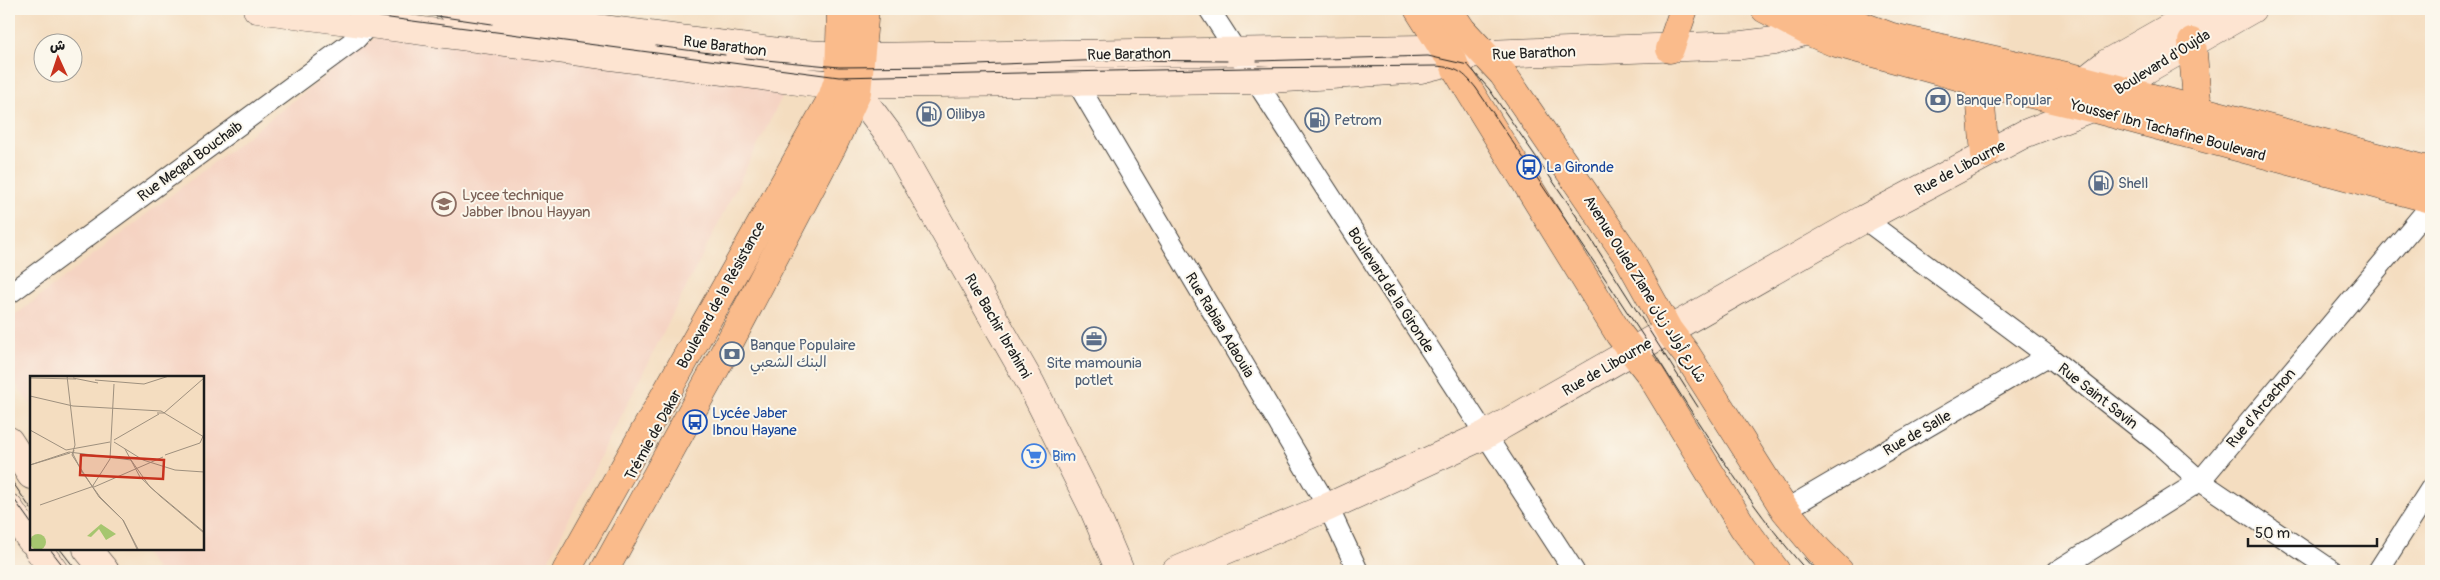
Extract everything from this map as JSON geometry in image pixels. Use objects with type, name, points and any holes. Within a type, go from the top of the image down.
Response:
[{"type":"main road","name":"Boulevard de la Résistance","points":[[604,571],[734,334],[833,145],[851,87],[850,57],[841,9]]},
{"type":"main road","name":"Boulevard de la Résistance","points":[[850,57],[865,9]]},
{"type":"main road","points":[[1418,9],[1449,55],[1609,318],[1650,374],[1743,527],[1776,571]]},
{"type":"main road","name":"Avenue Ouled Ziane شارع أولاد زيان","points":[[1448,9],[1462,30],[1504,74],[1626,254],[1669,331],[1687,355],[1785,510],[1818,550],[1840,571]]},
{"type":"main road","points":[[1670,49],[1684,9]]},
{"type":"main road","name":"Youssef Ibn Tachafine Boulevard","points":[[1764,9],[2084,80],[2198,112],[2431,172]]},
{"type":"main road","name":"Youssef Ibn Tachafine Boulevard","points":[[1813,20],[1833,42],[1979,82],[2091,108],[2431,199]]},
{"type":"main road","points":[[2192,42],[2198,112]]},
{"type":"main road","points":[[1979,82],[1986,154]]},
{"type":"main road","name":"Boulevard de la Résistance","points":[[566,571],[832,98],[851,87]]},
{"type":"main road","name":"Trémie de Dakar","points":[[576,571],[806,169],[590,571]]},
{"type":"street","points":[[257,9],[372,17],[796,82],[851,87],[1076,81],[1255,80],[1421,69],[1440,66],[1449,55]]},
{"type":"street","name":"Rue Barathon","points":[[452,9],[521,14],[786,53],[850,57],[1239,53],[1449,55],[1670,49],[1759,44],[1813,20]]},
{"type":"street","name":"Boulevard de la Gironde","points":[[1209,9],[1574,571]]},
{"type":"street","name":"Boulevard d'Oujda","points":[[2024,134],[2084,80],[2128,49],[2202,9]]},
{"type":"street","name":"Boulevard d'Oujda","points":[[2024,134],[2091,108],[2116,89],[2192,42],[2252,9]]},
{"type":"street","name":"Rue Meqad Bouchaib","points":[[9,294],[356,39],[372,17]]},
{"type":"street","name":"Rue Rabiaa Adaouia","points":[[1076,81],[1328,507],[1358,571]]},
{"type":"street","name":"Rue Bachir Ibrahimi","points":[[851,87],[892,139],[1031,384],[1094,510],[1120,571]]},
{"type":"street","name":"Rue de Libourne","points":[[1176,571],[1328,507],[1485,435],[1633,353],[1864,219],[2024,134]]},
{"type":"street","name":"Rue d'Arcachon","points":[[2057,571],[2200,481],[2431,205]]},
{"type":"street","name":"Rue Saint Savin","points":[[1864,219],[2048,356],[2158,443],[2200,481],[2333,571]]},
{"type":"street","name":"Rue de Salle","points":[[1785,510],[2048,356]]},
{"type":"street","points":[[9,441],[30,473]]},
{"type":"street","points":[[2378,571],[2431,488]]},
{"type":"street","points":[[9,508],[30,539]]},
{"type":"street","points":[[39,550],[54,571]]},
{"type":"street","points":[[88,550],[105,571]]},
{"type":"shaded area","name":"Lycee technique Jabber Ibnou Hayyan","points":[[383,32],[787,87],[543,571],[158,571],[142,550],[204,550],[204,376],[30,376],[30,404],[9,376],[9,320]]},
{"type":"tram line","points":[[321,9],[839,77],[1247,68],[1436,66],[1450,68],[1467,78],[1476,88],[1628,313],[1743,490],[1807,571]]},
{"type":"tram line","points":[[388,9],[492,24]]},
{"type":"tram line","points":[[656,46],[725,55]]},
{"type":"tram line","points":[[1257,61],[1428,56],[1468,65],[1489,89],[1568,203],[1698,407]]},
{"type":"tram line","points":[[745,58],[839,67],[951,66],[1106,60],[1227,61]]},
{"type":"tram line","points":[[9,477],[30,508]]},
{"type":"tram line","points":[[9,492],[30,522]]},
{"type":"tram line","points":[[51,550],[67,571]]},
{"type":"tram line","points":[[61,550],[77,571]]},
{"type":"tram line","points":[[1804,558],[1816,571]]},
{"type":"place","name":"Banque Popular","points":[[1938,100]]},
{"type":"place","name":"Oilibya","points":[[929,114]]},
{"type":"place","name":"Petrom","points":[[1317,120]]},
{"type":"place","name":"La Gironde","points":[[1529,167]]},
{"type":"place","name":"Shell","points":[[2101,183]]},
{"type":"place","name":"Lycee technique Jabber Ibnou Hayyan","points":[[444,204]]},
{"type":"place","name":"Site mamounia potlet","points":[[1094,339]]},
{"type":"place","name":"Banque Populaire البنك الشعبي","points":[[732,354]]},
{"type":"place","name":"Lycée Jaber Ibnou Hayane","points":[[695,422]]},
{"type":"place","name":"Bim","points":[[1034,456]]}]
